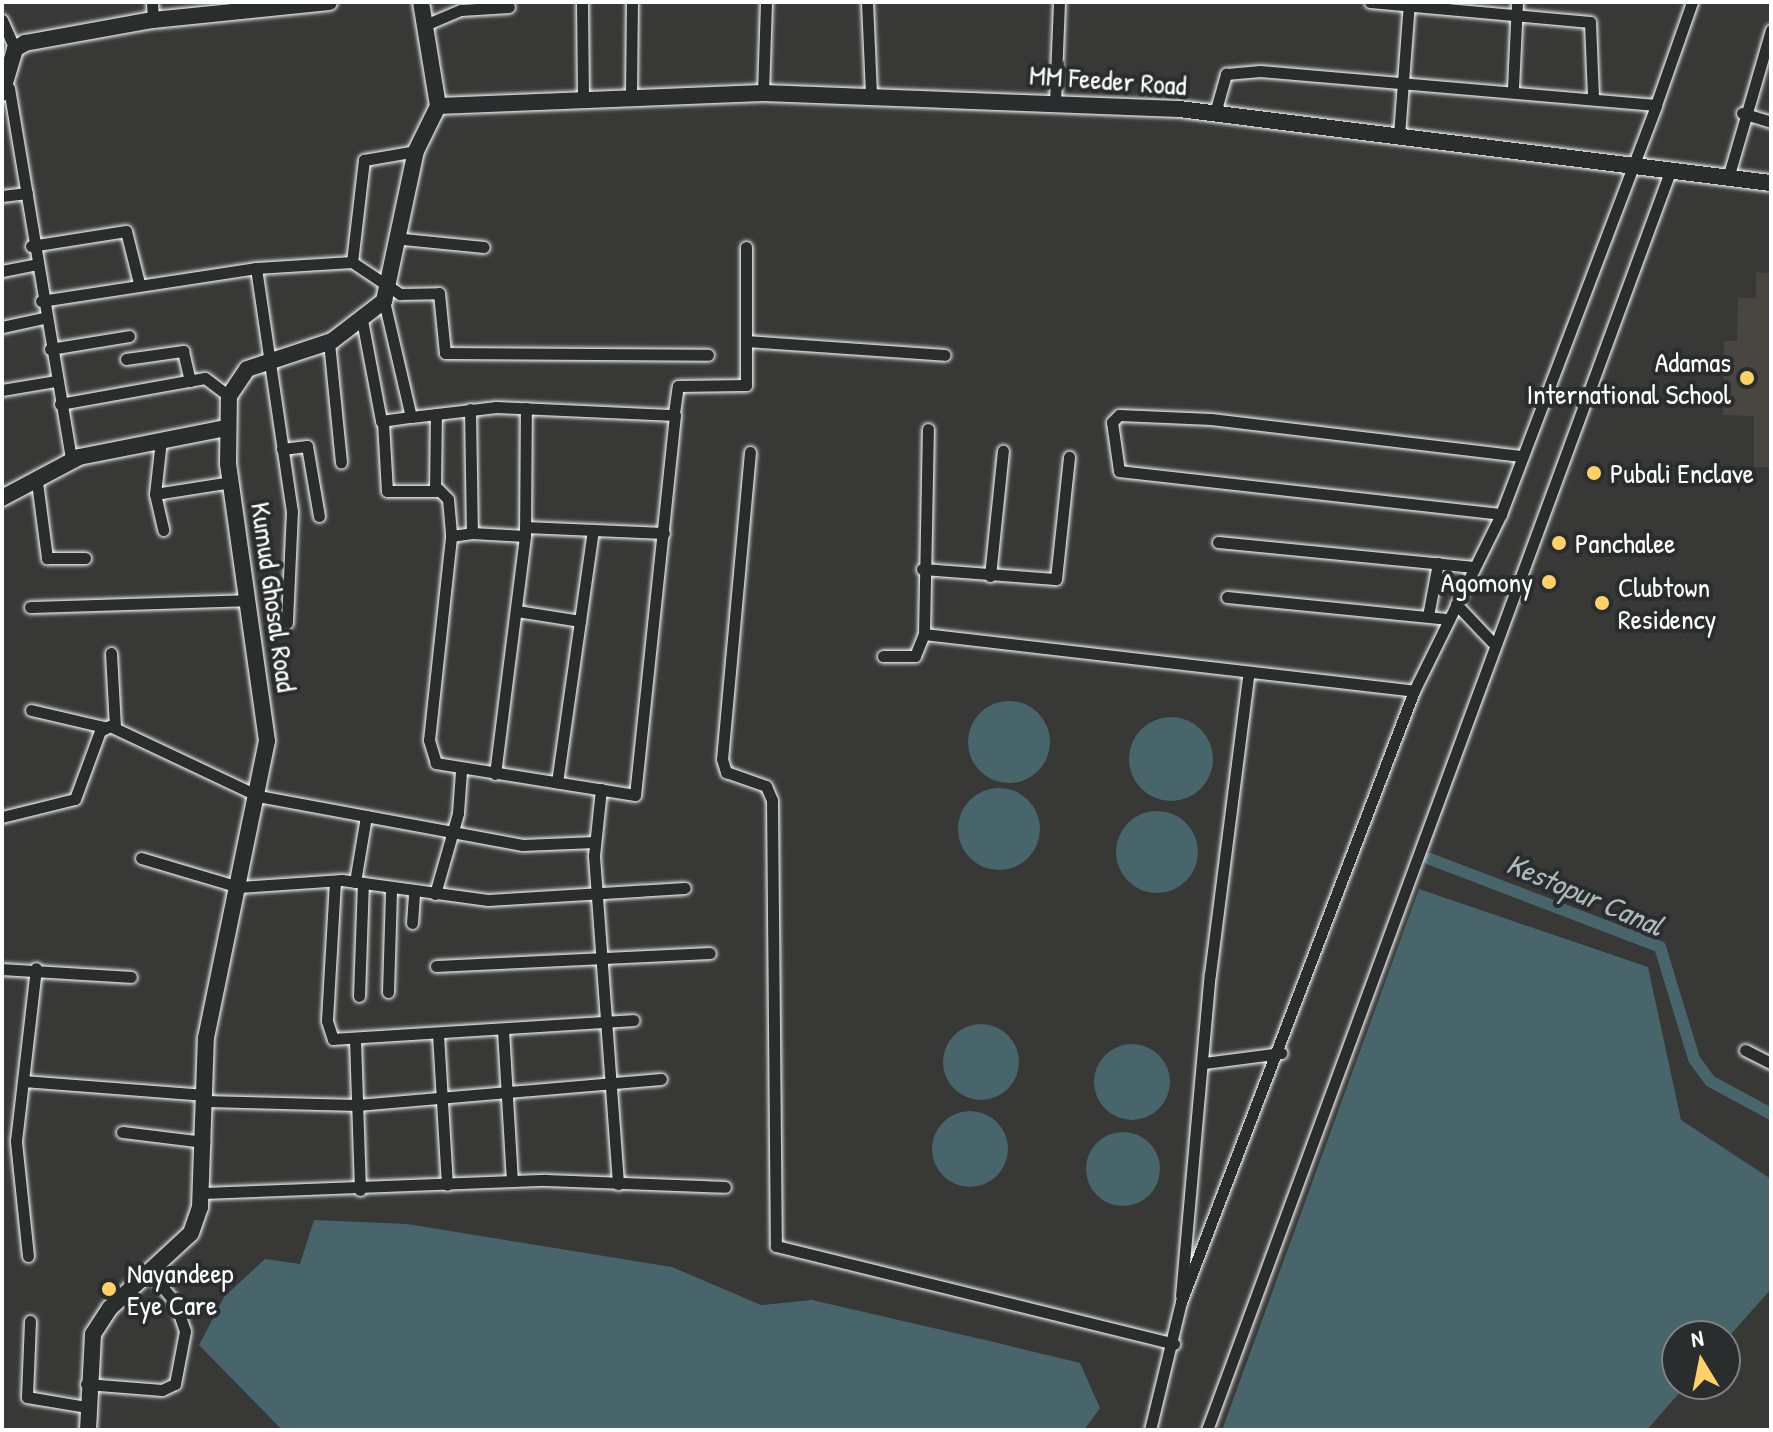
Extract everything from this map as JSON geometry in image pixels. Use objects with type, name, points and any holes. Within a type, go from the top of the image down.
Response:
[{"type":"street","points":[[152,2],[153,20]]},
{"type":"street","points":[[15,49],[153,20],[260,6],[329,2]]},
{"type":"street","points":[[411,417],[387,296],[403,239],[416,151],[438,106],[421,2]]},
{"type":"street","points":[[582,2],[583,96]]},
{"type":"street","points":[[631,95],[632,2]]},
{"type":"street","points":[[763,93],[766,2]]},
{"type":"street","points":[[867,2],[871,95]]},
{"type":"street","points":[[1055,102],[1059,2]]},
{"type":"street","points":[[1370,2],[1592,23],[1593,96]]},
{"type":"street","points":[[1513,88],[1517,2]]},
{"type":"street","points":[[1181,1302],[1281,1053],[1414,691],[1501,514],[1692,2]]},
{"type":"street","points":[[1399,135],[1409,4]]},
{"type":"street","points":[[425,25],[461,10],[509,7]]},
{"type":"street","points":[[2,20],[15,49],[6,90],[27,193],[34,265],[71,460]]},
{"type":"street","points":[[1728,178],[1742,113],[1771,30]]},
{"type":"street","points":[[1215,113],[1230,72],[1513,88],[1656,105]]},
{"type":"street","name":"MM Feeder Road","points":[[438,106],[583,96],[763,93],[1055,102],[1215,113],[1632,166],[1669,174],[1771,183]]},
{"type":"street","points":[[1742,113],[1771,122]]},
{"type":"street","points":[[352,262],[364,160],[416,151]]},
{"type":"street","points":[[1207,1430],[1492,642],[1669,174]]},
{"type":"street","points":[[2,196],[27,193]]},
{"type":"street","points":[[31,246],[128,232],[139,283]]},
{"type":"street","points":[[403,239],[484,247]]},
{"type":"street","points":[[436,414],[438,489],[448,499],[451,536],[429,740],[436,763],[461,771],[637,792],[678,386],[743,388],[746,247]]},
{"type":"street","points":[[41,301],[139,283],[256,268],[352,262],[391,284],[387,296],[362,320],[329,342],[247,369],[229,396],[209,378],[60,404]]},
{"type":"street","points":[[2,271],[34,265]]},
{"type":"street","points":[[256,268],[273,359],[292,511],[287,623]]},
{"type":"street","points":[[387,296],[441,294],[445,353],[708,355]]},
{"type":"street","points":[[2,327],[44,318]]},
{"type":"street","points":[[362,320],[383,422],[387,491],[438,489]]},
{"type":"street","points":[[50,349],[129,336]]},
{"type":"street","points":[[746,341],[945,355]]},
{"type":"street","points":[[329,342],[341,462]]},
{"type":"street","points":[[126,359],[183,351],[190,381]]},
{"type":"street","points":[[2,390],[56,381]]},
{"type":"street","name":"Kumud Ghosal Road","points":[[88,1430],[86,1384],[93,1334],[110,1308],[152,1275],[191,1233],[203,1193],[206,1038],[258,796],[268,734],[231,482],[225,428],[229,396]]},
{"type":"street","points":[[495,774],[525,532],[526,408]]},
{"type":"street","points":[[383,422],[470,409],[674,413]]},
{"type":"street","points":[[470,409],[472,533]]},
{"type":"street","points":[[1501,514],[1119,471],[1112,422],[1119,415],[1211,419],[1523,456]]},
{"type":"street","points":[[3,497],[37,482],[71,460],[225,428]]},
{"type":"street","points":[[883,656],[915,656],[924,634],[922,569],[928,429]]},
{"type":"street","points":[[161,440],[155,494],[163,530]]},
{"type":"street","points":[[282,449],[307,446],[319,516]]},
{"type":"street","points":[[990,576],[1003,451]]},
{"type":"street","points":[[750,452],[722,759],[726,772],[766,786],[772,800],[776,1246],[1174,1344]]},
{"type":"street","points":[[922,569],[1047,581],[1061,574],[1069,457]]},
{"type":"street","points":[[37,482],[47,558],[85,558]]},
{"type":"street","points":[[155,494],[231,482]]},
{"type":"street","points":[[451,536],[593,530],[664,533]]},
{"type":"street","points":[[557,782],[593,530]]},
{"type":"street","points":[[1218,542],[1474,567]]},
{"type":"street","points":[[1428,616],[1438,563]]},
{"type":"street","points":[[1227,597],[1449,619]]},
{"type":"street","points":[[30,607],[248,600]]},
{"type":"street","points":[[1456,604],[1492,642]]},
{"type":"street","points":[[517,611],[580,621]]},
{"type":"street","points":[[924,634],[1248,676],[1414,691]]},
{"type":"street","points":[[2,817],[75,799],[110,727],[111,653]]},
{"type":"street","points":[[1150,1430],[1174,1344],[1181,1302],[1204,1063],[1248,676]]},
{"type":"street","points":[[31,710],[110,727],[198,773],[258,796],[522,845],[595,842]]},
{"type":"street","points":[[435,894],[453,830],[461,771]]},
{"type":"street","points":[[601,789],[595,842],[596,895],[615,1087],[618,1184]]},
{"type":"street","points":[[359,996],[359,883],[366,816]]},
{"type":"street","points":[[141,858],[239,887],[335,881],[488,900],[685,888]]},
{"type":"street","points":[[335,881],[327,1033],[355,1039],[608,1025],[633,1020]]},
{"type":"street","points":[[388,992],[391,888]]},
{"type":"street","points":[[412,923],[414,891]]},
{"type":"street","points":[[436,966],[604,962],[710,953]]},
{"type":"street","points":[[2,969],[36,968],[131,977]]},
{"type":"street","points":[[28,1256],[16,1141],[36,968]]},
{"type":"street","points":[[503,1030],[512,1181]]},
{"type":"street","points":[[438,1034],[447,1185]]},
{"type":"street","points":[[355,1039],[360,1190]]},
{"type":"street","points":[[1745,1050],[1771,1063]]},
{"type":"street","points":[[1204,1063],[1281,1053]]},
{"type":"street","points":[[23,1081],[205,1098],[355,1106],[441,1096],[615,1087],[661,1079]]},
{"type":"street","points":[[122,1132],[204,1142]]},
{"type":"street","points":[[2,1141],[16,1141]]},
{"type":"street","points":[[203,1193],[360,1190],[512,1181],[725,1187]]},
{"type":"street","points":[[86,1384],[162,1390],[175,1384],[185,1331],[175,1302],[152,1275]]},
{"type":"street","points":[[30,1321],[27,1397],[87,1407]]},
{"type":"shaded area","name":"Adamas International School","points":[[1756,272],[1771,273],[1771,467],[1754,467],[1754,416],[1723,415],[1724,341],[1737,341],[1738,298],[1756,298]]},
{"type":"water","points":[[1009,701],[1025,704],[1038,713],[1047,726],[1050,742],[1047,758],[1038,771],[1025,780],[1009,783],[993,780],[980,771],[971,758],[968,742],[971,726],[980,713],[993,704]]},
{"type":"water","points":[[1171,717],[1194,724],[1206,736],[1213,759],[1206,782],[1194,794],[1171,801],[1148,794],[1136,782],[1129,759],[1136,736],[1148,724]]},
{"type":"water","points":[[999,788],[1015,791],[1028,800],[1037,813],[1040,829],[1037,845],[1028,858],[1015,867],[999,870],[983,867],[970,858],[961,845],[958,829],[961,813],[970,800],[983,791]]},
{"type":"water","points":[[1157,811],[1173,814],[1186,823],[1195,836],[1198,852],[1195,868],[1186,881],[1173,890],[1157,893],[1141,890],[1128,881],[1119,868],[1116,852],[1119,836],[1128,823],[1141,814]]},
{"type":"water","points":[[1419,889],[1648,967],[1681,1120],[1771,1179],[1771,1289],[1741,1323],[1741,1320],[1661,1320],[1661,1400],[1673,1400],[1647,1430],[1222,1430]]},
{"type":"water","points":[[974,1024],[988,1024],[1002,1030],[1013,1041],[1019,1062],[1016,1077],[1008,1089],[988,1100],[974,1100],[960,1094],[949,1083],[943,1069],[943,1055],[949,1041],[960,1030]]},
{"type":"water","points":[[1132,1044],[1147,1047],[1159,1055],[1167,1067],[1170,1082],[1167,1097],[1159,1109],[1147,1117],[1132,1120],[1117,1117],[1105,1109],[1097,1097],[1094,1082],[1097,1067],[1105,1055],[1117,1047]]},
{"type":"water","points":[[970,1111],[985,1114],[997,1122],[1005,1134],[1008,1149],[1005,1164],[997,1176],[985,1184],[970,1187],[955,1184],[943,1176],[935,1164],[932,1149],[935,1134],[943,1122],[955,1114]]},
{"type":"water","points":[[1123,1132],[1137,1135],[1149,1143],[1157,1155],[1160,1169],[1157,1183],[1149,1195],[1137,1203],[1123,1206],[1109,1203],[1097,1195],[1089,1183],[1086,1169],[1089,1155],[1097,1143],[1109,1135]]},
{"type":"water","points":[[314,1220],[407,1224],[672,1267],[761,1305],[812,1300],[998,1343],[1080,1363],[1100,1408],[1084,1430],[282,1430],[199,1345],[224,1297],[265,1259],[300,1264]]},
{"type":"waterway","name":"Kestopur Canal","points":[[1430,859],[1660,947],[1694,1059],[1710,1081],[1771,1114]]},
{"type":"place","name":"Adamas International School","points":[[1747,378]]},
{"type":"place","name":"Pubali Enclave","points":[[1594,473]]},
{"type":"place","name":"Panchalee","points":[[1559,543]]},
{"type":"place","name":"Agomony","points":[[1549,582]]},
{"type":"place","name":"Clubtown Residency","points":[[1602,603]]},
{"type":"place","name":"Nayandeep Eye Care","points":[[109,1289]]}]
